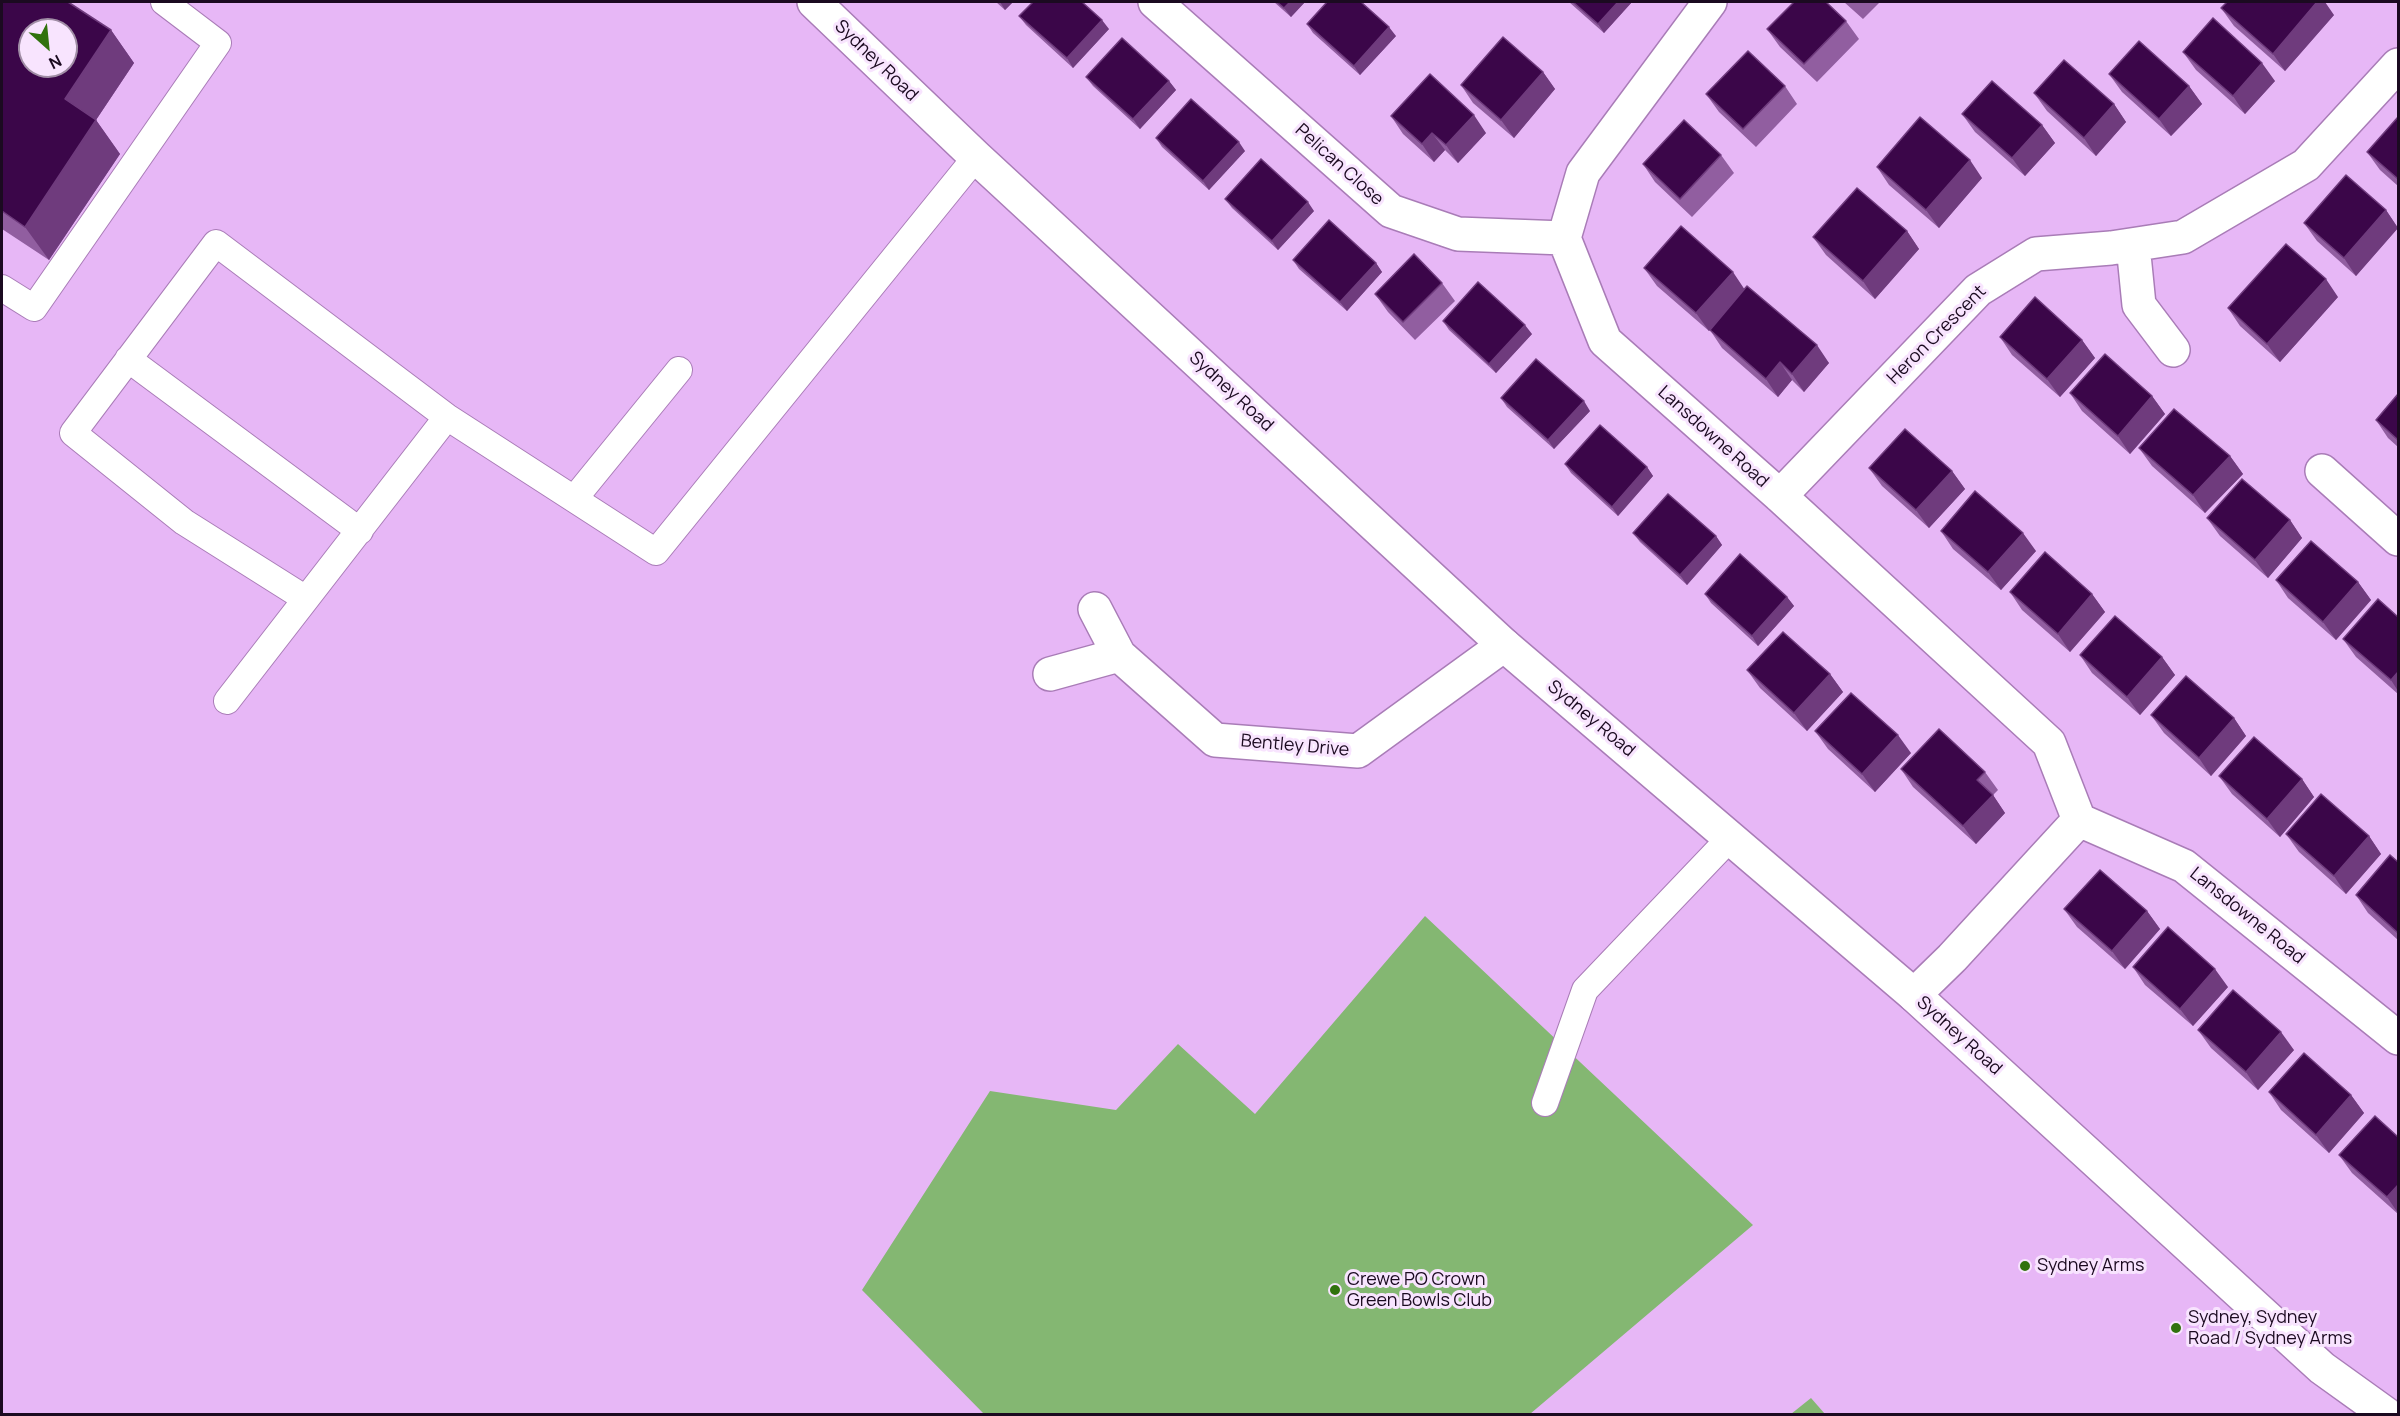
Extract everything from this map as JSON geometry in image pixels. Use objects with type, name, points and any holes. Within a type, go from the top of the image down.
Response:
[{"type":"street","name":"Sydney Road","points":[[814,2],[976,156],[1504,645],[1914,995],[2322,1368],[2386,1414]]},
{"type":"street","name":"Pelican Close","points":[[1155,2],[1391,211],[1458,234],[1564,238]]},
{"type":"street","points":[[1564,238],[1583,173],[1710,2]]},
{"type":"street","name":"Heron Crescent","points":[[1780,496],[1978,290],[2036,254],[2133,245],[2183,237],[2306,165],[2398,65]]},
{"type":"street","name":"Lansdowne Road","points":[[1564,238],[1605,341],[1780,496],[2049,744],[2079,820],[2184,866],[2398,1038]]},
{"type":"street","points":[[2133,245],[2139,305],[2173,350]]},
{"type":"street","points":[[2322,471],[2398,539]]},
{"type":"street","name":"Bentley Drive","points":[[1095,609],[1119,655],[1215,740],[1358,751],[1504,645]]},
{"type":"street","points":[[1050,674],[1119,655]]},
{"type":"street","points":[[1914,995],[1952,958],[2079,820]]},
{"type":"lane","points":[[2,288],[34,308],[218,43],[164,2]]},
{"type":"lane","points":[[306,600],[184,522],[72,433],[216,243],[447,417],[656,552],[976,156]]},
{"type":"lane","points":[[128,359],[360,531]]},
{"type":"lane","points":[[574,499],[679,370]]},
{"type":"lane","points":[[227,701],[447,417]]},
{"type":"lane","points":[[1545,1103],[1585,990],[1730,838]]},
{"type":"green space","points":[[1425,916],[1753,1225],[1530,1414],[984,1414],[862,1290],[990,1091],[1116,1110],[1178,1044],[1255,1114]]},
{"type":"green space","points":[[1811,1398],[1825,1414],[1791,1414]]},
{"type":"building","points":[[2,2],[68,2],[111,30],[65,99],[96,120],[25,227],[2,211]]},
{"type":"building","points":[[1033,2],[1082,2],[1102,20],[1067,58],[1019,16]]},
{"type":"building","points":[[1277,2],[1290,2],[1284,8]]},
{"type":"building","points":[[1327,2],[1361,2],[1389,27],[1354,66],[1307,24]]},
{"type":"building","points":[[1573,2],[1618,2],[1598,24]]},
{"type":"building","points":[[1794,2],[1826,2],[1846,21],[1804,64],[1767,29]]},
{"type":"building","points":[[2227,2],[2317,2],[2273,54],[2221,8]]},
{"type":"building","points":[[2213,18],[2262,63],[2233,96],[2183,52]]},
{"type":"building","points":[[1503,37],[1543,72],[1501,120],[1461,85]]},
{"type":"building","points":[[1122,38],[1169,81],[1133,119],[1086,77]]},
{"type":"building","points":[[2139,41],[2189,86],[2159,119],[2109,74]]},
{"type":"building","points":[[1748,51],[1785,86],[1743,129],[1706,94]]},
{"type":"building","points":[[2064,60],[2114,104],[2084,138],[2034,93]]},
{"type":"building","points":[[1430,74],[1474,115],[1446,145],[1432,133],[1422,144],[1391,116]]},
{"type":"building","points":[[1992,81],[2042,125],[2012,158],[1962,114]]},
{"type":"building","points":[[1191,99],[1239,142],[1203,181],[1156,138]]},
{"type":"building","points":[[1920,117],[1970,160],[1926,210],[1877,167]]},
{"type":"building","points":[[2398,117],[2398,179],[2367,152]]},
{"type":"building","points":[[1684,120],[1721,155],[1680,199],[1643,164]]},
{"type":"building","points":[[1261,159],[1308,202],[1272,241],[1225,199]]},
{"type":"building","points":[[2346,175],[2386,210],[2344,258],[2304,223]]},
{"type":"building","points":[[1857,188],[1907,231],[1863,281],[1813,237]]},
{"type":"building","points":[[1329,220],[1376,263],[1340,302],[1293,260]]},
{"type":"building","points":[[1681,226],[1733,272],[1696,313],[1644,268]]},
{"type":"building","points":[[2286,244],[2326,279],[2267,344],[2228,308]]},
{"type":"building","points":[[1414,254],[1442,283],[1403,322],[1375,294]]},
{"type":"building","points":[[1478,282],[1525,325],[1489,364],[1443,321]]},
{"type":"building","points":[[1747,286],[1817,345],[1792,374],[1780,362],[1766,379],[1710,330]]},
{"type":"building","points":[[2035,297],[2082,340],[2047,379],[2000,337]]},
{"type":"building","points":[[2105,354],[2152,396],[2118,436],[2070,393]]},
{"type":"building","points":[[1536,359],[1584,401],[1548,440],[1501,398]]},
{"type":"building","points":[[2398,394],[2398,440],[2376,420]]},
{"type":"building","points":[[2174,409],[2230,456],[2193,495],[2139,448]]},
{"type":"building","points":[[1600,425],[1647,467],[1612,507],[1565,464]]},
{"type":"building","points":[[1905,429],[1952,471],[1916,510],[1869,468]]},
{"type":"building","points":[[2242,479],[2290,520],[2255,560],[2207,518]]},
{"type":"building","points":[[1975,491],[2023,533],[1988,572],[1941,531]]},
{"type":"building","points":[[1668,494],[1716,536],[1680,575],[1633,533]]},
{"type":"building","points":[[2311,541],[2358,582],[2323,622],[2276,580]]},
{"type":"building","points":[[2045,552],[2092,594],[2058,634],[2010,592]]},
{"type":"building","points":[[1740,554],[1787,597],[1752,636],[1705,594]]},
{"type":"building","points":[[2378,599],[2398,617],[2398,672],[2391,680],[2343,639]]},
{"type":"building","points":[[2115,616],[2162,657],[2127,697],[2080,655]]},
{"type":"building","points":[[1783,632],[1830,674],[1794,713],[1747,670]]},
{"type":"building","points":[[2186,676],[2234,718],[2199,758],[2151,715]]},
{"type":"building","points":[[1851,693],[1898,735],[1862,774],[1815,731]]},
{"type":"building","points":[[1939,729],[1985,772],[1977,780],[1993,795],[1963,826],[1901,769]]},
{"type":"building","points":[[2254,737],[2302,779],[2267,819],[2219,776]]},
{"type":"building","points":[[2321,794],[2369,836],[2334,876],[2286,834]]},
{"type":"building","points":[[2390,855],[2398,862],[2398,933],[2356,895]]},
{"type":"building","points":[[2100,870],[2147,911],[2112,951],[2064,909]]},
{"type":"building","points":[[2168,927],[2215,969],[2180,1009],[2133,967]]},
{"type":"building","points":[[2233,990],[2281,1032],[2246,1072],[2198,1030]]},
{"type":"building","points":[[2304,1053],[2351,1095],[2316,1135],[2269,1092]]},
{"type":"building","points":[[2375,1116],[2398,1137],[2398,1185],[2387,1197],[2339,1155]]},
{"type":"place","name":"Sydney Arms","points":[[2025,1266]]},
{"type":"place","name":"Crewe PO Crown Green Bowls Club","points":[[1335,1290]]},
{"type":"place","name":"Sydney, Sydney Road / Sydney Arms","points":[[2176,1328]]}]
